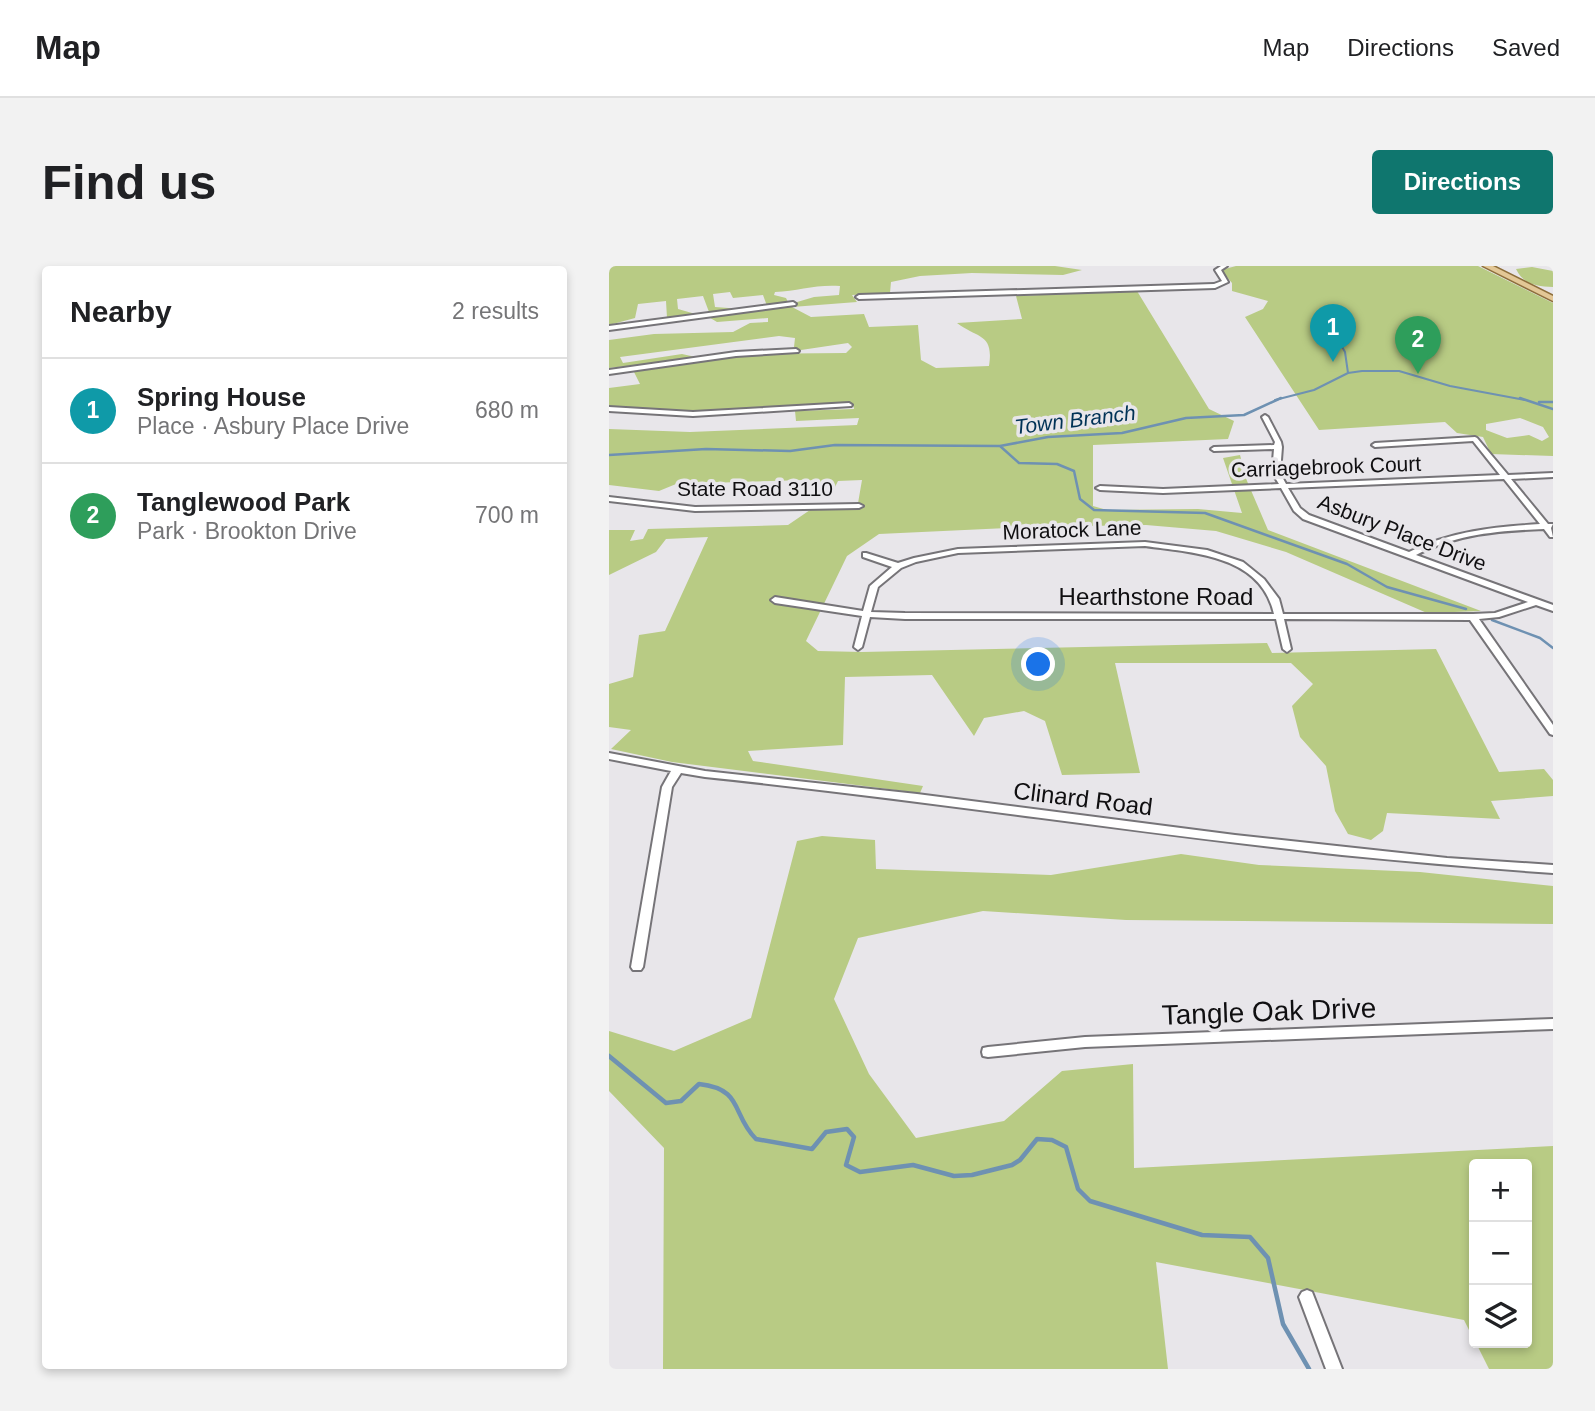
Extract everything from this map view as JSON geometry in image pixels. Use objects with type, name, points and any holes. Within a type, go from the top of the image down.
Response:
[{"type":"main road","points":[[1487,266],[1553,299]]},
{"type":"street","points":[[859,298],[1218,286],[1225,282],[1218,270],[1224,266]]},
{"type":"street","points":[[609,328],[793,304]]},
{"type":"street","points":[[609,372],[736,354],[796,351]]},
{"type":"street","points":[[609,409],[693,414],[849,405]]},
{"type":"street","name":"Asbury Place Drive","points":[[1265,417],[1279,447],[1275,466],[1282,486],[1305,517],[1323,526],[1553,608]]},
{"type":"street","points":[[1375,445],[1475,439],[1549,526],[1553,535]]},
{"type":"street","points":[[1214,449],[1279,447]]},
{"type":"street","name":"Carriagebrook Court","points":[[1100,488],[1163,491],[1553,475]]},
{"type":"street","name":"State Road 3110","points":[[609,499],[684,508],[859,506]]},
{"type":"street","points":[[1409,555],[1438,539],[1466,532],[1549,526]]},
{"type":"street","name":"Moratock Lane","points":[[858,647],[874,586],[898,566],[931,555],[958,551],[1177,546],[1207,552],[1240,564],[1261,580],[1275,599],[1287,649]]},
{"type":"street","points":[[866,555],[898,566]]},
{"type":"street","name":"Hearthstone Road","points":[[775,600],[865,614],[1281,617],[1473,617],[1496,615],[1535,602]]},
{"type":"street","points":[[1473,617],[1553,732]]},
{"type":"street","name":"Clinard Road","points":[[609,756],[677,770],[1363,855],[1553,869]]},
{"type":"street","points":[[636,967],[667,787],[677,770]]},
{"type":"street","name":"Tangle Oak Drive","points":[[988,1052],[1085,1042],[1553,1024]]},
{"type":"street","points":[[1307,1297],[1334,1369]]},
{"type":"green space","points":[[609,266],[1055,266],[1082,270],[1063,275],[972,273],[920,276],[891,282],[890,293],[852,295],[857,302],[792,307],[811,317],[864,314],[869,327],[918,325],[921,360],[936,368],[989,366],[987,342],[957,323],[1022,319],[1016,296],[1137,291],[1209,409],[1234,421],[1228,439],[1093,445],[1093,506],[1107,510],[1198,509],[1242,513],[1223,458],[1240,455],[1247,481],[1268,530],[1481,611],[1427,613],[1286,552],[1216,531],[1146,525],[1028,527],[879,534],[847,556],[806,641],[818,651],[862,652],[1267,643],[1272,653],[1436,649],[1499,772],[1544,769],[1553,780],[1553,796],[1491,801],[1500,819],[1387,813],[1383,831],[1371,840],[1348,834],[1335,811],[1326,766],[1300,737],[1292,706],[1313,684],[1291,663],[1115,663],[1140,773],[1062,775],[1045,721],[1024,711],[984,718],[974,736],[932,675],[845,677],[843,745],[748,751],[753,761],[923,786],[920,793],[672,762],[611,749],[631,730],[609,727],[609,684],[633,677],[639,635],[665,631],[708,537],[666,539],[656,552],[609,575],[609,530],[635,530],[630,541],[643,539],[648,529],[788,525],[810,510],[857,509],[862,480],[838,481],[833,491],[824,491],[818,481],[806,480],[676,484],[659,491],[609,485],[609,429],[690,432],[857,425],[859,418],[796,421],[795,411],[854,409],[853,404],[701,412],[609,407],[609,388],[640,384],[633,370],[749,354],[846,353],[852,347],[848,343],[801,350],[794,347],[795,338],[779,336],[620,357],[623,363],[682,354],[700,358],[609,368],[609,340],[654,334],[733,332],[750,323],[768,322],[768,318],[717,322],[707,316],[777,308],[814,297],[839,295],[840,286],[775,292],[774,295],[786,298],[788,302],[767,306],[763,295],[733,298],[730,292],[713,294],[715,307],[742,309],[709,312],[703,296],[677,299],[678,309],[699,315],[667,318],[666,301],[638,304],[635,318],[609,325]]},
{"type":"green space","points":[[1236,266],[1478,266],[1553,303],[1553,456],[1491,454],[1483,437],[1457,433],[1445,422],[1319,430],[1245,317],[1263,309],[1268,301],[1232,291],[1232,283],[1221,270]],"holes":[[[1520,418],[1543,427],[1549,437],[1542,441],[1529,435],[1507,438],[1486,430],[1486,424]]]},
{"type":"green space","points":[[1532,267],[1553,271],[1553,287],[1531,284],[1516,269]]},
{"type":"green space","points":[[822,836],[875,840],[876,869],[1051,875],[1181,854],[1259,865],[1420,872],[1553,886],[1553,924],[1126,920],[983,911],[858,938],[834,999],[869,1074],[916,1138],[1004,1121],[1062,1071],[1133,1064],[1134,1168],[1553,1146],[1553,1369],[1489,1369],[1478,1348],[1532,1348],[1532,1159],[1469,1159],[1469,1330],[1464,1320],[1156,1262],[1168,1369],[663,1369],[664,1148],[609,1091],[609,1031],[674,1051],[751,1018],[797,841]]},
{"type":"waterway","points":[[1327,320],[1345,352],[1348,373]]},
{"type":"waterway","name":"Town Branch","points":[[1348,373],[1399,371],[1450,386],[1525,400]]},
{"type":"waterway","name":"Town Branch","points":[[1279,399],[1314,390],[1348,373]]},
{"type":"waterway","name":"Town Branch","points":[[1520,398],[1553,409]]},
{"type":"waterway","name":"Town Branch","points":[[1000,446],[1048,437],[1122,433],[1186,418],[1244,415],[1279,399]]},
{"type":"waterway","points":[[1539,402],[1553,402]]},
{"type":"waterway","name":"Town Branch","points":[[609,455],[706,449],[790,451],[835,445],[1000,446]]},
{"type":"waterway","points":[[1000,446],[1019,463],[1057,464],[1074,471],[1080,499],[1094,510],[1205,513],[1347,564],[1387,587],[1466,609]]},
{"type":"waterway","points":[[1492,620],[1540,638],[1553,648]]},
{"type":"waterway","points":[[609,1056],[666,1103],[681,1101],[699,1084],[723,1091],[735,1104],[748,1130],[756,1139],[812,1149],[826,1132],[847,1129],[854,1137],[846,1165],[860,1172],[913,1165],[954,1176],[972,1175],[1012,1165],[1020,1160],[1037,1139],[1052,1140],[1066,1147],[1078,1189],[1090,1201],[1202,1235],[1250,1237],[1268,1258],[1283,1324],[1309,1369]]},
{"type":"place","name":"Spring House","points":[[1333,362]]},
{"type":"place","name":"Tanglewood Park","points":[[1418,374]]}]
